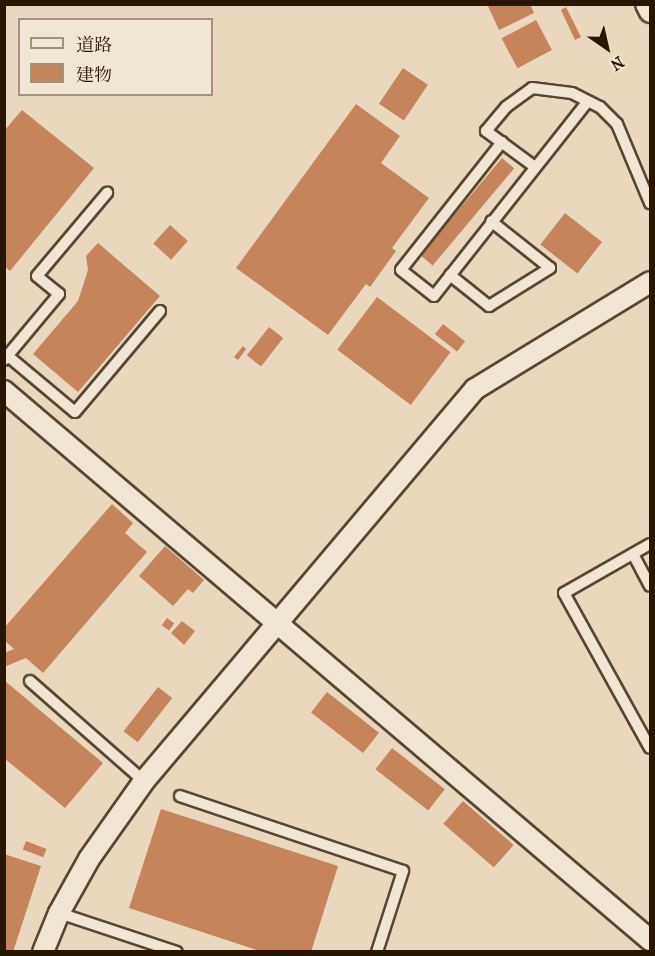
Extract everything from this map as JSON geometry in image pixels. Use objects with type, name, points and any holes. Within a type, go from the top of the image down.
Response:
[{"type":"street","points":[[646,4],[651,12]]},
{"type":"street","points":[[43,951],[58,913],[89,859],[144,781],[475,389],[651,282]]},
{"type":"street","points":[[4,391],[651,940]]},
{"type":"lane","points":[[535,167],[486,131],[506,107],[532,88],[572,93],[588,101],[616,124],[651,203]]},
{"type":"lane","points":[[502,142],[401,270],[434,296],[588,101]]},
{"type":"lane","points":[[107,193],[37,276],[60,294],[6,358],[75,412],[160,310]]},
{"type":"lane","points":[[450,275],[489,306],[550,268],[491,221]]},
{"type":"lane","points":[[651,544],[564,593],[651,748]]},
{"type":"lane","points":[[633,554],[651,586]]},
{"type":"lane","points":[[30,681],[144,781]]},
{"type":"lane","points":[[180,796],[403,871],[377,951]]},
{"type":"lane","points":[[58,913],[177,951]]},
{"type":"building","points":[[487,4],[530,4],[534,13],[499,30]]},
{"type":"building","points":[[566,7],[581,37],[575,40],[561,10]]},
{"type":"building","points":[[536,20],[552,50],[518,68],[502,38]]},
{"type":"building","points":[[403,68],[428,85],[404,120],[379,104]]},
{"type":"building","points":[[356,104],[400,136],[381,163],[429,198],[392,248],[396,251],[370,287],[366,284],[328,335],[236,268]]},
{"type":"building","points":[[22,110],[94,168],[10,271],[4,266],[4,131]]},
{"type":"building","points":[[502,158],[514,168],[433,266],[420,255]]},
{"type":"building","points":[[565,213],[602,242],[577,273],[540,245]]},
{"type":"building","points":[[170,225],[188,241],[171,260],[153,244]]},
{"type":"building","points":[[98,243],[160,296],[78,392],[33,354],[78,301],[88,270],[86,256]]},
{"type":"building","points":[[377,297],[450,352],[411,405],[337,350]]},
{"type":"building","points":[[443,324],[465,341],[457,351],[435,334]]},
{"type":"building","points":[[269,327],[283,338],[261,366],[247,355]]},
{"type":"building","points":[[243,346],[246,349],[238,360],[234,357]]},
{"type":"building","points":[[112,504],[133,523],[125,533],[147,552],[43,673],[26,658],[4,667],[4,653],[14,649],[4,640],[4,628]]},
{"type":"building","points":[[165,546],[204,580],[193,593],[188,589],[173,606],[139,576]]},
{"type":"building","points":[[167,618],[174,623],[169,631],[162,625]]},
{"type":"building","points":[[182,621],[195,631],[184,645],[171,633]]},
{"type":"building","points":[[5,681],[103,763],[65,808],[5,759]]},
{"type":"building","points":[[158,687],[172,698],[138,742],[124,731]]},
{"type":"building","points":[[327,692],[379,733],[363,753],[311,712]]},
{"type":"building","points":[[392,748],[445,789],[428,811],[375,769]]},
{"type":"building","points":[[463,801],[514,845],[494,868],[443,824]]},
{"type":"building","points":[[161,809],[338,866],[311,952],[263,952],[129,908]]},
{"type":"building","points":[[26,841],[47,849],[43,857],[23,849]]},
{"type":"building","points":[[4,854],[41,866],[13,952],[4,952]]}]
